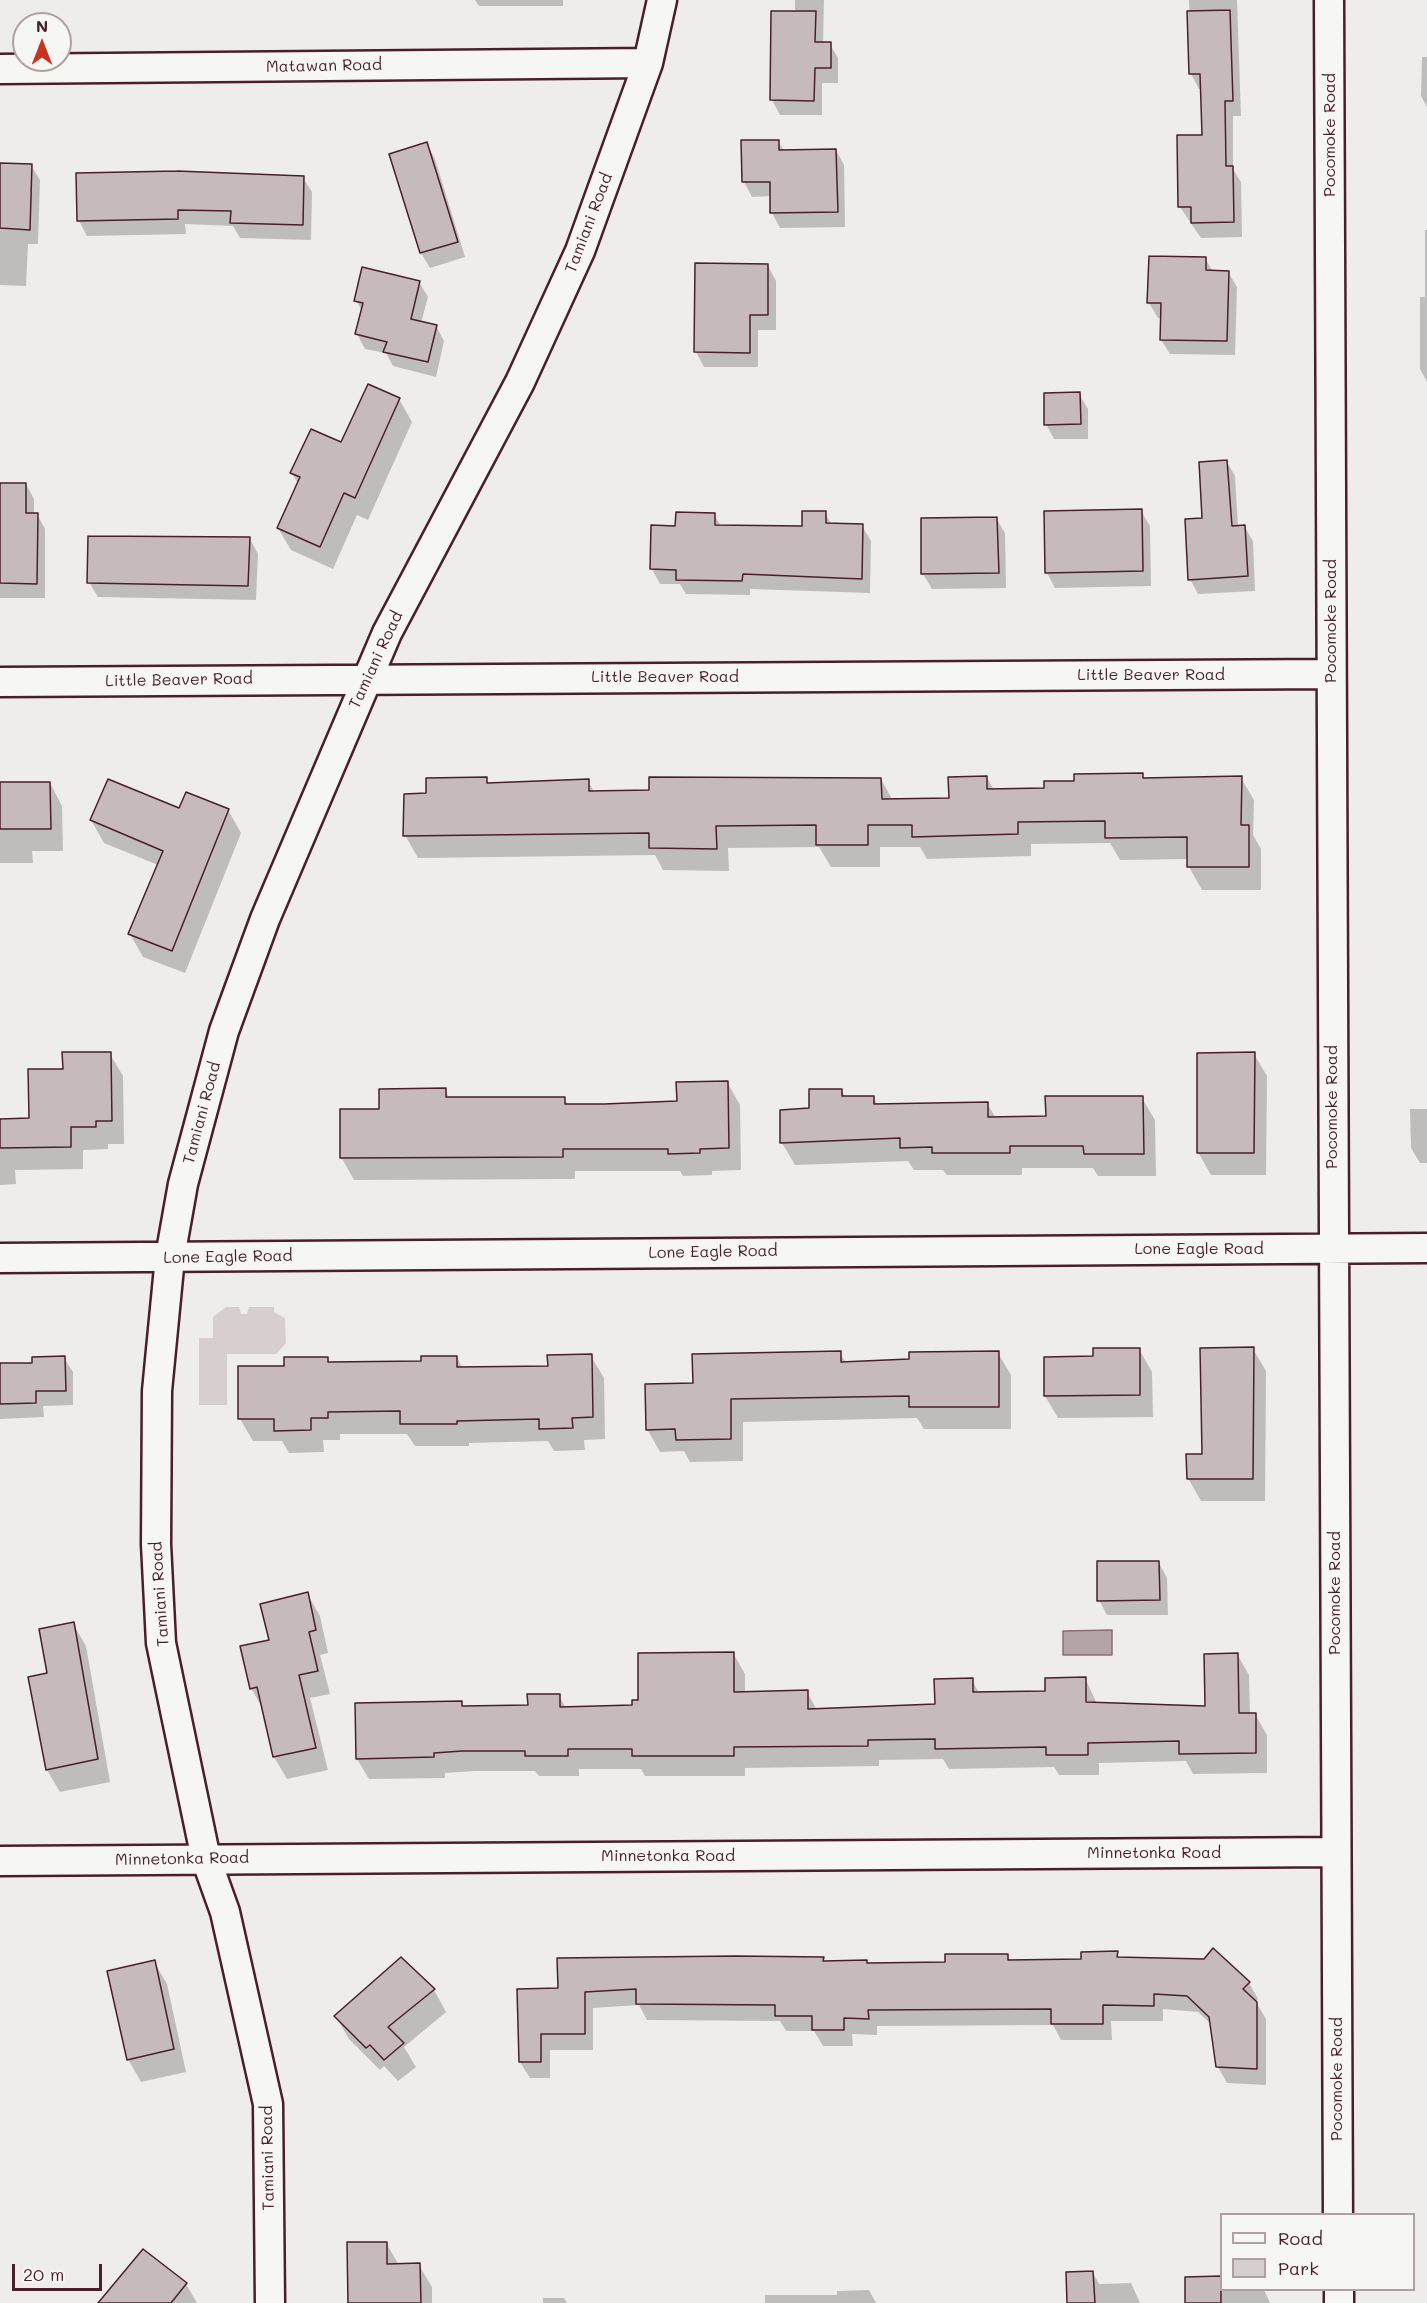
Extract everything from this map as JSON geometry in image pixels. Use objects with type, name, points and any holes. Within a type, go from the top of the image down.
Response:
[{"type":"street","name":"Tamiani Road","points":[[270,2303],[268,2104],[225,1912],[206,1859],[161,1643],[156,1544],[157,1391],[170,1257],[183,1184],[224,1031],[265,919],[387,633],[520,382],[580,251],[648,63],[662,0]]},
{"type":"street","name":"Pocomoke Road","points":[[1329,0],[1338,2213]]},
{"type":"street","name":"Matawan Road","points":[[0,69],[648,63]]},
{"type":"street","name":"Little Beaver Road","points":[[0,682],[1331,674]]},
{"type":"street","name":"Lone Eagle Road","points":[[0,1258],[1427,1248]]},
{"type":"street","name":"Minnetonka Road","points":[[0,1861],[1336,1852]]},
{"type":"green space","points":[[226,1307],[239,1307],[241,1314],[247,1314],[249,1307],[274,1307],[274,1312],[285,1318],[286,1343],[276,1354],[227,1354],[227,1405],[199,1405],[199,1338],[213,1338],[213,1317]]},
{"type":"shaded area","points":[[1112,1630],[1112,1655],[1063,1655],[1063,1631]]},
{"type":"building","points":[[1230,10],[1233,101],[1225,101],[1226,166],[1233,166],[1234,222],[1191,223],[1191,207],[1178,207],[1177,135],[1202,135],[1200,74],[1189,74],[1187,11]]},
{"type":"building","points":[[771,11],[816,11],[815,42],[831,42],[831,68],[815,68],[814,101],[770,100]]},
{"type":"building","points":[[741,140],[779,140],[779,150],[836,149],[838,212],[770,213],[770,182],[742,182]]},
{"type":"building","points":[[427,142],[458,242],[420,253],[389,154]]},
{"type":"building","points":[[0,163],[32,164],[30,230],[0,228]]},
{"type":"building","points":[[177,171],[304,176],[303,225],[230,223],[231,211],[178,210],[178,219],[77,221],[76,173]]},
{"type":"building","points":[[1149,256],[1206,257],[1206,270],[1229,271],[1227,341],[1160,340],[1161,303],[1147,303]]},
{"type":"building","points":[[695,263],[768,264],[768,315],[750,315],[750,353],[694,352]]},
{"type":"building","points":[[362,267],[420,281],[411,319],[437,325],[428,362],[383,352],[387,342],[355,334],[363,303],[354,301]]},
{"type":"building","points":[[368,384],[400,398],[355,498],[344,493],[320,547],[277,528],[300,477],[290,473],[311,429],[341,442]]},
{"type":"building","points":[[1080,392],[1081,424],[1044,425],[1044,393]]},
{"type":"building","points":[[1227,460],[1232,526],[1245,525],[1248,576],[1188,580],[1185,519],[1202,518],[1199,462]]},
{"type":"building","points":[[0,483],[26,483],[26,513],[38,513],[37,584],[0,583]]},
{"type":"building","points":[[1142,509],[1143,571],[1045,573],[1044,511]]},
{"type":"building","points":[[802,511],[826,511],[826,523],[863,524],[862,579],[743,574],[742,581],[676,580],[676,570],[650,569],[651,525],[675,526],[676,512],[715,513],[715,525],[802,526]]},
{"type":"building","points":[[997,517],[999,573],[921,574],[921,518]]},
{"type":"building","points":[[88,536],[250,537],[248,586],[87,583]]},
{"type":"building","points":[[1143,773],[1143,778],[1242,776],[1241,825],[1249,825],[1249,867],[1187,867],[1187,837],[1105,838],[1105,821],[1018,822],[1018,834],[912,837],[912,825],[868,825],[868,845],[816,845],[816,825],[716,826],[717,849],[649,848],[649,833],[403,836],[404,794],[426,793],[426,778],[487,777],[487,783],[589,779],[589,791],[649,790],[649,777],[881,778],[882,799],[949,798],[948,777],[987,776],[987,789],[1044,788],[1044,781],[1074,781],[1074,774]]},
{"type":"building","points":[[108,779],[179,808],[186,792],[229,809],[172,951],[128,934],[163,851],[90,820]]},
{"type":"building","points":[[0,782],[50,782],[51,829],[0,829]]},
{"type":"building","points":[[62,1052],[111,1052],[112,1121],[96,1121],[96,1127],[71,1127],[71,1147],[0,1148],[0,1119],[29,1118],[28,1069],[63,1069]]},
{"type":"building","points":[[1255,1052],[1254,1153],[1197,1153],[1197,1053]]},
{"type":"building","points":[[728,1081],[729,1148],[700,1149],[700,1153],[668,1154],[668,1149],[563,1149],[563,1157],[340,1158],[340,1109],[379,1109],[379,1089],[446,1088],[446,1097],[565,1097],[565,1104],[604,1104],[677,1101],[676,1082]]},
{"type":"building","points":[[809,1089],[842,1089],[842,1096],[874,1096],[874,1104],[988,1102],[988,1117],[1046,1116],[1045,1096],[1143,1096],[1144,1154],[1084,1154],[1083,1146],[1010,1146],[1010,1153],[932,1153],[932,1147],[900,1148],[900,1138],[780,1143],[780,1110],[809,1108]]},
{"type":"building","points":[[1254,1347],[1253,1479],[1187,1479],[1186,1454],[1202,1454],[1200,1348]]},
{"type":"building","points":[[1093,1348],[1140,1348],[1140,1395],[1044,1396],[1044,1357],[1093,1356]]},
{"type":"building","points":[[841,1351],[841,1362],[909,1359],[909,1352],[999,1351],[999,1407],[909,1407],[909,1396],[731,1399],[731,1439],[676,1440],[675,1429],[646,1430],[645,1384],[693,1383],[692,1354]]},
{"type":"building","points":[[592,1354],[593,1417],[572,1418],[573,1428],[539,1429],[539,1419],[457,1421],[457,1424],[400,1424],[400,1411],[328,1412],[328,1418],[311,1418],[311,1430],[274,1431],[274,1419],[238,1419],[238,1366],[284,1366],[284,1357],[328,1357],[328,1362],[421,1361],[421,1356],[457,1356],[457,1367],[548,1366],[547,1355]]},
{"type":"building","points":[[65,1356],[66,1391],[36,1391],[36,1403],[0,1404],[0,1363],[32,1363],[32,1357]]},
{"type":"building","points":[[1097,1561],[1159,1561],[1160,1600],[1097,1601]]},
{"type":"building","points":[[308,1592],[316,1630],[309,1632],[318,1671],[299,1675],[316,1748],[273,1757],[257,1687],[250,1689],[240,1646],[269,1640],[260,1604]]},
{"type":"building","points":[[74,1622],[98,1759],[46,1770],[28,1677],[47,1673],[39,1629]]},
{"type":"building","points":[[734,1652],[734,1692],[808,1690],[808,1709],[935,1704],[934,1679],[973,1678],[973,1692],[1045,1691],[1045,1678],[1086,1677],[1086,1702],[1205,1706],[1204,1654],[1238,1653],[1239,1713],[1256,1713],[1256,1753],[1179,1754],[1179,1741],[1088,1743],[1088,1755],[1046,1755],[1046,1747],[935,1749],[935,1739],[868,1740],[868,1746],[734,1747],[734,1756],[632,1756],[632,1749],[568,1749],[568,1756],[525,1756],[525,1751],[462,1751],[434,1753],[434,1757],[356,1759],[355,1703],[462,1701],[462,1706],[528,1705],[527,1694],[560,1694],[560,1707],[632,1705],[632,1700],[638,1700],[638,1653]]},
{"type":"building","points":[[1213,1948],[1250,1982],[1243,1989],[1257,2002],[1257,2069],[1216,2067],[1209,2017],[1187,1996],[1154,1994],[1154,2006],[1103,2005],[1103,2024],[1051,2024],[1051,2009],[868,2010],[869,2019],[844,2018],[844,2030],[812,2030],[812,2016],[775,2016],[775,2005],[636,2004],[636,1989],[585,1992],[585,2034],[541,2034],[541,2062],[519,2062],[517,1989],[558,1988],[557,1958],[824,1957],[823,1961],[867,1960],[867,1963],[945,1962],[945,1954],[1008,1954],[1008,1960],[1081,1959],[1081,1952],[1118,1951],[1117,1957],[1204,1959]]},
{"type":"building","points":[[401,1957],[435,1989],[388,2027],[404,2043],[384,2060],[370,2045],[366,2048],[334,2016]]},
{"type":"building","points":[[155,1960],[174,2049],[127,2060],[107,1971]]},
{"type":"building","points":[[347,2242],[387,2242],[387,2264],[420,2263],[421,2303],[348,2303]]},
{"type":"building","points":[[143,2249],[187,2283],[171,2303],[98,2303]]},
{"type":"building","points":[[1093,2271],[1095,2303],[1067,2303],[1066,2272]]},
{"type":"building","points":[[1220,2276],[1221,2303],[1185,2303],[1185,2277]]}]
